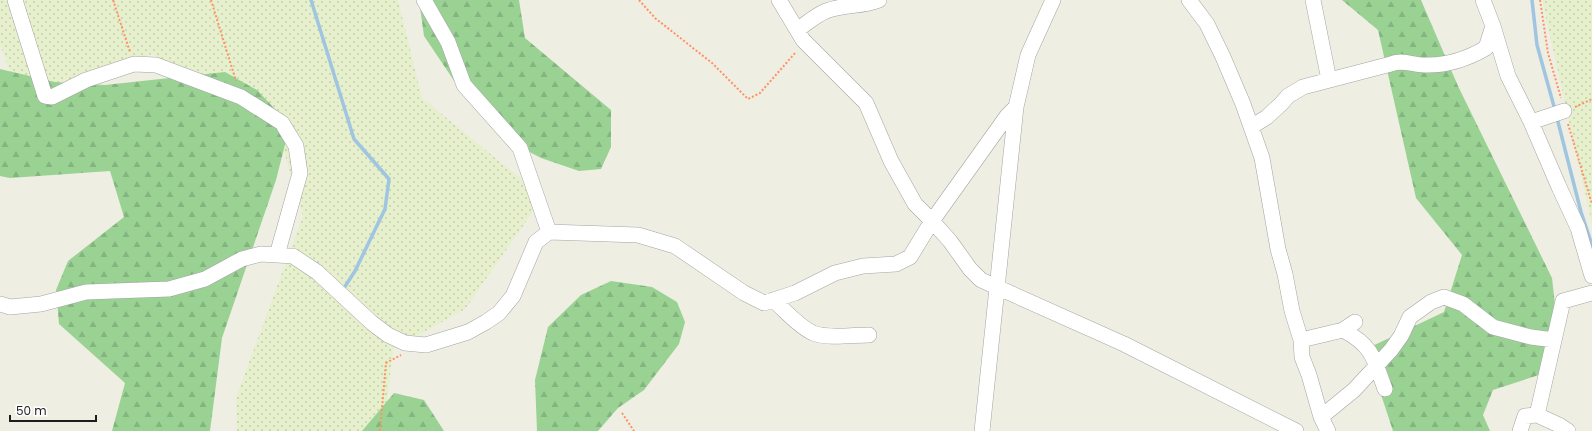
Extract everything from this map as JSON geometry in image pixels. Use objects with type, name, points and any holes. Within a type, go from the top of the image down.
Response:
[{"type":"street","points":[[14,0],[45,96],[52,97],[86,80],[134,64],[156,65],[241,97],[282,123],[296,146],[300,173],[277,255]]},
{"type":"street","points":[[424,0],[448,42],[464,85],[520,148],[549,232]]},
{"type":"street","points":[[780,0],[801,36],[866,103],[891,161],[916,204],[950,241],[970,269],[981,280],[997,289],[1124,344],[1296,431]]},
{"type":"street","points":[[801,36],[826,11],[870,4],[879,0]]},
{"type":"street","points":[[982,431],[1016,107],[1028,55],[1053,0]]},
{"type":"street","points":[[1189,0],[1207,24],[1223,56],[1243,104],[1262,158],[1278,249],[1285,274],[1292,311],[1301,340],[1302,357],[1309,375],[1321,417],[1328,431]]},
{"type":"street","points":[[1313,0],[1329,80]]},
{"type":"street","points":[[1483,0],[1493,26],[1508,76],[1531,122],[1558,187],[1578,228],[1592,276]]},
{"type":"street","points":[[1251,127],[1267,117],[1288,96],[1303,87],[1398,61],[1425,65],[1441,64],[1471,57],[1486,48],[1493,26]]},
{"type":"street","points":[[0,304],[10,307],[41,304],[86,292],[169,289],[205,279],[242,259],[261,254],[293,256],[317,272],[372,324],[388,335],[405,343],[426,345],[468,332],[499,313],[513,296],[536,242],[549,232],[638,235],[675,246],[744,293],[764,303],[796,293],[835,273],[863,266],[896,264],[910,257],[932,221],[1007,116],[1016,107]]},
{"type":"street","points":[[1531,122],[1564,111]]},
{"type":"street","points":[[1536,415],[1563,301],[1592,293]]},
{"type":"street","points":[[1321,417],[1354,390],[1376,366],[1401,336],[1410,317],[1430,302],[1444,297],[1463,304],[1493,327],[1532,337],[1554,340]]},
{"type":"street","points":[[773,300],[814,334],[826,336],[869,335]]},
{"type":"street","points":[[1301,340],[1349,326],[1371,352],[1385,389]]},
{"type":"street","points":[[1520,431],[1525,416],[1536,415],[1559,425],[1568,431]]},
{"type":"path","points":[[113,0],[134,64]]},
{"type":"path","points":[[211,0],[241,97]]},
{"type":"path","points":[[639,0],[655,18],[712,63],[748,99],[760,93],[801,36]]},
{"type":"path","points":[[1564,111],[1592,99]]},
{"type":"path","points":[[380,431],[386,363],[417,344]]},
{"type":"path","points":[[622,413],[634,431]]},
{"type":"green space","points":[[0,0],[398,0],[422,98],[543,197],[465,309],[393,349],[384,431],[237,431],[236,398],[303,216],[277,128],[152,54],[19,96],[0,44]]},
{"type":"green space","points":[[419,0],[519,0],[525,38],[611,110],[611,147],[601,169],[579,171],[541,158],[509,141],[467,100],[424,36]]},
{"type":"green space","points":[[1342,0],[1421,0],[1458,86],[1552,278],[1558,332],[1545,373],[1493,390],[1483,415],[1490,431],[1393,431],[1366,349],[1444,312],[1462,255],[1416,198],[1378,30]]},
{"type":"green space","points":[[1542,0],[1592,0],[1592,224]]},
{"type":"green space","points":[[0,69],[55,82],[105,85],[225,72],[257,90],[290,125],[276,180],[222,338],[210,431],[112,431],[125,383],[59,324],[56,290],[68,261],[124,217],[110,171],[10,178],[0,176]]},
{"type":"green space","points":[[611,281],[652,287],[677,302],[685,322],[679,344],[644,390],[618,408],[598,431],[537,431],[535,380],[548,327],[581,295]]},
{"type":"green space","points":[[394,393],[424,400],[444,431],[362,431]]},
{"type":"waterway","points":[[311,0],[354,139],[389,179],[385,209],[355,271],[344,288]]},
{"type":"waterway","points":[[1532,0],[1537,45],[1555,110]]},
{"type":"waterway","points":[[1557,118],[1581,212],[1592,245]]}]
